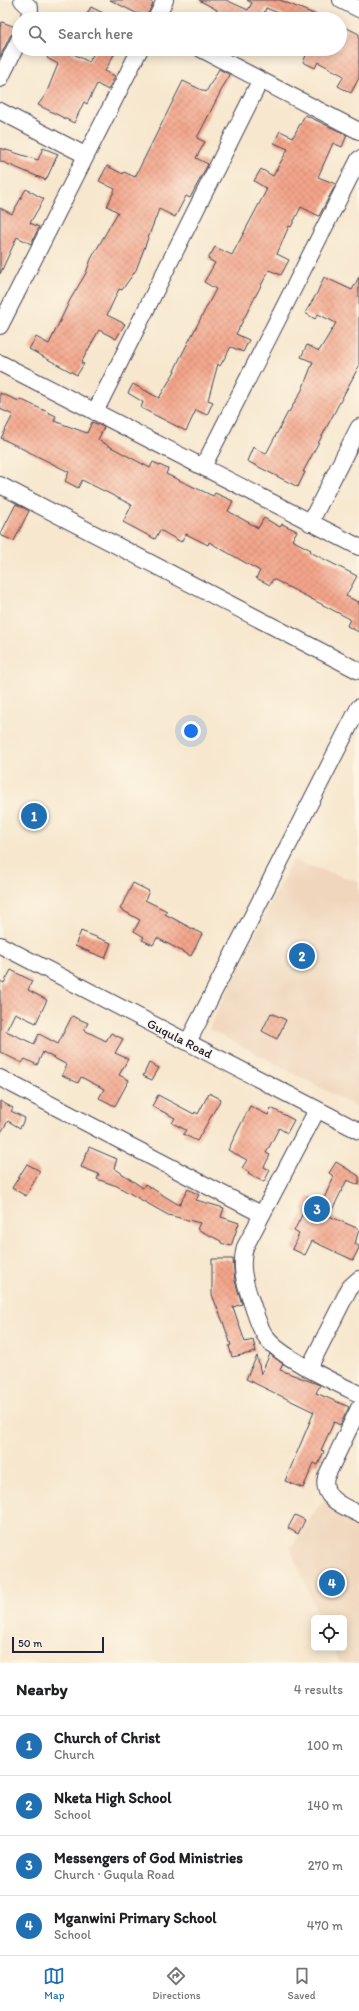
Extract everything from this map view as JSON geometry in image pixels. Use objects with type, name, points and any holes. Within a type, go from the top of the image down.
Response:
[{"type":"street","points":[[22,0],[30,8],[30,12]]},
{"type":"street","points":[[159,12],[165,0]]},
{"type":"street","points":[[341,0],[359,9]]},
{"type":"street","points":[[0,79],[12,54]]},
{"type":"street","points":[[0,326],[85,155],[136,56]]},
{"type":"street","points":[[214,56],[260,82],[359,131]]},
{"type":"street","points":[[95,412],[260,82]]},
{"type":"street","points":[[0,111],[85,155]]},
{"type":"street","points":[[203,466],[359,159]]},
{"type":"street","points":[[0,363],[359,547]]},
{"type":"street","points":[[310,523],[359,428]]},
{"type":"street","points":[[0,485],[359,671]]},
{"type":"street","points":[[188,1042],[359,707]]},
{"type":"street","name":"Guqula Road","points":[[0,945],[359,1131]]},
{"type":"street","points":[[0,1078],[261,1214]]},
{"type":"street","points":[[317,1110],[245,1247],[242,1271],[259,1325],[267,1339],[281,1352],[359,1394]]},
{"type":"street","points":[[309,1368],[350,1287],[359,1279]]},
{"type":"street","points":[[359,1408],[326,1477],[324,1485],[326,1493],[333,1500],[359,1514]]},
{"type":"shaded area","points":[[292,860],[359,882],[359,1108],[209,1029]]},
{"type":"shaded area","points":[[323,1500],[359,1518],[359,1663],[340,1663],[334,1651],[347,1651],[347,1615],[319,1615],[290,1548]]},
{"type":"building","points":[[110,0],[148,0],[153,3],[149,12],[134,12]]},
{"type":"building","points":[[199,0],[226,0],[248,10],[252,3],[247,0],[280,0],[309,12],[276,12],[266,8],[264,12],[216,12],[217,10]]},
{"type":"building","points":[[91,7],[101,12],[88,12]]},
{"type":"building","points":[[2,22],[12,26],[12,34],[0,57],[0,27]]},
{"type":"building","points":[[347,28],[359,34],[359,78],[351,93],[338,86],[344,76],[318,62],[315,68],[303,62],[306,56],[347,56]]},
{"type":"building","points":[[48,56],[77,56],[89,62],[92,56],[113,56],[105,71],[115,76],[108,90],[97,84],[87,104],[84,102],[74,123],[38,105],[46,94],[58,64],[47,58]]},
{"type":"building","points":[[219,69],[230,75],[197,138],[205,142],[196,158],[208,164],[190,198],[186,196],[175,217],[159,209],[136,270],[122,290],[119,289],[107,315],[125,324],[116,339],[99,330],[81,363],[84,364],[77,375],[29,349],[36,337],[49,344],[70,300],[86,273],[91,259],[118,212],[107,206],[115,189],[99,181],[107,166],[123,174],[124,172],[135,177],[183,81],[206,92]]},
{"type":"building","points":[[305,115],[347,135],[342,147],[333,143],[318,177],[336,184],[319,216],[301,207],[291,227],[289,226],[277,254],[289,260],[281,275],[269,270],[236,334],[249,340],[243,352],[231,347],[220,366],[218,364],[208,400],[213,402],[207,415],[196,410],[186,431],[141,408],[143,402],[128,393],[133,384],[159,398],[175,371],[180,358],[216,289],[204,282],[215,263],[208,259],[215,247],[232,255],[267,189],[254,181],[261,169],[273,176],[288,149],[274,143],[280,131],[293,137]]},
{"type":"building","points":[[0,148],[38,160],[43,148],[58,154],[46,180],[0,161]]},
{"type":"building","points":[[26,189],[44,199],[30,223],[39,227],[31,244],[17,237],[0,274],[0,208],[12,214]]},
{"type":"building","points":[[324,277],[352,290],[359,277],[359,366],[303,472],[305,472],[298,487],[247,461],[253,447],[266,454],[288,412],[302,390],[313,362],[301,357],[307,345],[319,351],[336,323],[318,314],[315,319],[305,313],[317,293]]},
{"type":"building","points":[[0,393],[19,401],[20,399],[56,416],[54,421],[87,433],[92,422],[104,427],[98,440],[150,468],[153,462],[168,469],[166,474],[213,496],[215,493],[233,501],[228,511],[258,528],[264,518],[280,527],[282,524],[297,531],[292,540],[311,550],[310,552],[357,576],[346,596],[358,602],[359,601],[359,632],[347,626],[350,619],[273,579],[270,585],[256,578],[260,571],[209,542],[208,545],[186,534],[181,542],[160,530],[155,539],[123,522],[132,505],[82,480],[78,488],[65,481],[69,472],[1,438],[13,415],[0,409]]},
{"type":"building","points":[[16,504],[29,511],[14,541],[0,535]]},
{"type":"building","points":[[30,809],[42,814],[38,823],[26,818]]},
{"type":"building","points":[[133,883],[149,891],[145,900],[167,911],[165,914],[202,934],[191,956],[157,938],[153,945],[142,940],[144,937],[134,931],[140,920],[120,909]]},
{"type":"building","points":[[81,931],[111,943],[105,958],[75,946]]},
{"type":"building","points":[[11,970],[32,981],[28,990],[47,1000],[36,1023],[15,1013],[6,1031],[34,1044],[39,1034],[58,1044],[72,1016],[88,1023],[84,1030],[106,1041],[111,1033],[123,1039],[115,1053],[128,1059],[119,1075],[129,1080],[115,1106],[99,1098],[104,1089],[81,1077],[78,1083],[62,1075],[67,1065],[43,1052],[37,1065],[25,1059],[22,1063],[0,1052],[0,981],[4,983]]},
{"type":"building","points":[[271,1013],[286,1020],[277,1039],[262,1031]]},
{"type":"building","points":[[149,1063],[159,1068],[152,1080],[143,1076]]},
{"type":"building","points":[[209,1093],[221,1099],[197,1141],[183,1134],[186,1130],[172,1123],[175,1118],[152,1106],[158,1095],[194,1114],[195,1112],[198,1114]]},
{"type":"building","points":[[0,1101],[13,1108],[11,1111],[25,1118],[20,1128],[8,1121],[0,1134]]},
{"type":"building","points":[[250,1106],[268,1115],[271,1108],[294,1120],[287,1133],[279,1128],[266,1153],[270,1155],[264,1167],[270,1170],[264,1182],[248,1174],[249,1172],[242,1168],[247,1160],[228,1150]]},
{"type":"building","points":[[89,1147],[117,1159],[114,1168],[143,1188],[145,1184],[179,1205],[188,1189],[199,1195],[196,1200],[224,1208],[221,1217],[239,1223],[231,1246],[221,1243],[221,1241],[197,1229],[200,1223],[168,1215],[117,1186],[97,1179],[99,1174],[81,1167]]},
{"type":"building","points":[[336,1162],[359,1176],[359,1185],[347,1180],[329,1216],[359,1229],[355,1244],[359,1246],[359,1248],[353,1260],[312,1241],[305,1255],[292,1249],[299,1234],[294,1231],[304,1211],[302,1210],[308,1196],[322,1203],[334,1176],[329,1173]]},
{"type":"building","points":[[27,1164],[40,1171],[26,1196],[12,1188]]},
{"type":"building","points":[[212,1259],[233,1259],[235,1281],[242,1304],[233,1307],[245,1342],[253,1340],[256,1352],[232,1357],[229,1346],[231,1345],[212,1295]]},
{"type":"building","points":[[270,1354],[283,1364],[280,1370],[320,1385],[316,1393],[349,1407],[340,1425],[334,1422],[321,1450],[324,1451],[318,1465],[314,1463],[303,1488],[285,1481],[314,1412],[246,1379],[257,1356],[261,1374]]},
{"type":"building","points":[[295,1515],[305,1520],[298,1534],[288,1528]]},
{"type":"place","name":"Church of Christ","points":[[34,816]]},
{"type":"place","name":"Nketa High School","points":[[302,956]]},
{"type":"place","name":"Messengers of God Ministries","points":[[317,1209]]},
{"type":"place","name":"Mganwini Primary School","points":[[332,1583]]}]
